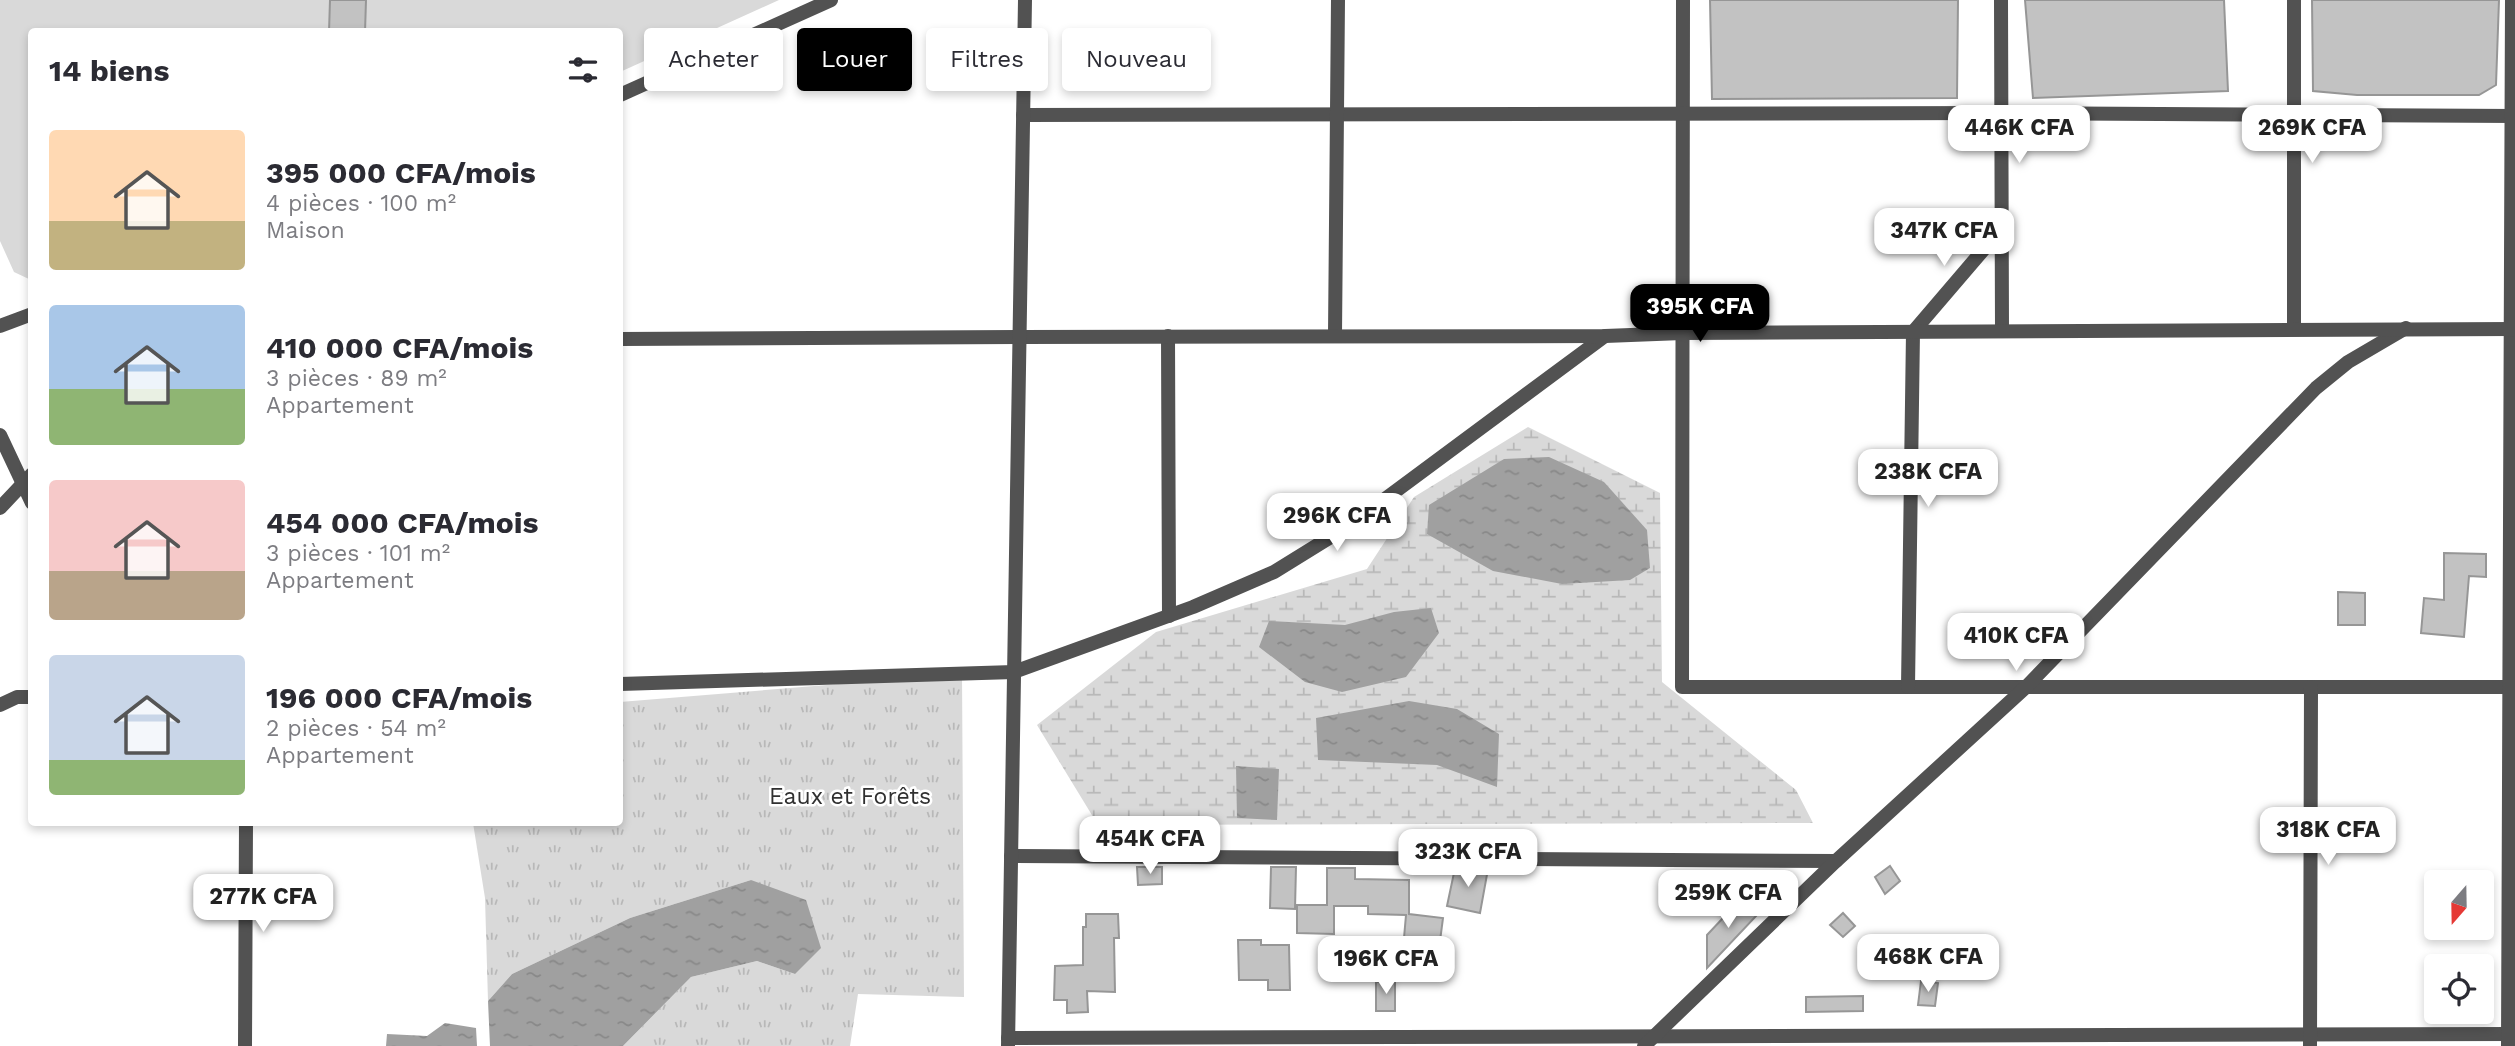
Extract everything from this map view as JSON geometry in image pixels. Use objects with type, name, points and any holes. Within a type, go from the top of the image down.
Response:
[{"type":"street","points":[[623,94],[831,0]]},
{"type":"street","points":[[1025,0],[1008,1042],[2511,1038],[2512,0]]},
{"type":"street","points":[[1335,335],[1338,0]]},
{"type":"street","points":[[1683,0],[1682,687],[2512,687]]},
{"type":"street","points":[[2001,0],[2002,331]]},
{"type":"street","points":[[2294,0],[2294,329]]},
{"type":"street","points":[[1023,115],[2294,113],[2512,116]]},
{"type":"street","points":[[1908,687],[1913,331],[2002,228]]},
{"type":"street","points":[[0,326],[28,316]]},
{"type":"street","points":[[1649,1041],[1836,861],[2026,687],[2316,388],[2348,362],[2406,328]]},
{"type":"street","points":[[623,339],[1605,336],[1913,331],[2512,329]]},
{"type":"street","points":[[1168,336],[1169,616]]},
{"type":"street","points":[[623,684],[1014,672],[1169,616],[1274,572],[1350,525],[1605,336]]},
{"type":"street","points":[[0,435],[27,479],[0,508]]},
{"type":"street","points":[[2310,1040],[2311,687]]},
{"type":"street","points":[[0,705],[17,697],[28,697]]},
{"type":"street","points":[[245,1046],[246,826]]},
{"type":"street","points":[[1011,856],[1836,861]]},
{"type":"green space","points":[[0,0],[779,0],[717,28],[644,28],[644,61],[623,71],[623,28],[28,28],[28,279],[14,272],[0,241]]},
{"type":"green space","points":[[1528,427],[1660,493],[1662,682],[1796,790],[1813,823],[1098,825],[1037,725],[1156,632],[1367,569],[1414,497]]},
{"type":"green space","name":"Eaux et Forêts","points":[[962,674],[964,997],[858,994],[850,1046],[623,1046],[691,977],[757,961],[795,974],[751,880],[630,918],[512,974],[488,1001],[485,898],[473,826],[623,826],[623,702]]},
{"type":"water","points":[[1549,457],[1604,482],[1647,530],[1650,568],[1630,580],[1562,584],[1493,571],[1427,534],[1429,505],[1504,459]]},
{"type":"water","points":[[1431,608],[1439,633],[1406,677],[1342,692],[1305,682],[1259,647],[1269,621],[1345,625],[1394,612]]},
{"type":"water","points":[[1409,701],[1457,709],[1499,734],[1497,787],[1437,765],[1318,760],[1316,718]]},
{"type":"water","points":[[1236,766],[1279,769],[1277,820],[1237,818]]},
{"type":"water","points":[[751,880],[806,900],[821,948],[795,974],[757,961],[691,977],[623,1046],[490,1046],[488,1001],[512,974],[630,918]]},
{"type":"water","points":[[445,1023],[476,1028],[477,1046],[386,1046],[387,1034],[427,1036]]},
{"type":"building","points":[[330,0],[366,0],[365,28],[329,28]]},
{"type":"building","points":[[1710,0],[1958,0],[1957,98],[1712,99]]},
{"type":"building","points":[[2025,0],[2224,0],[2228,91],[2033,98]]},
{"type":"building","points":[[2312,0],[2499,0],[2496,85],[2479,95],[2357,95],[2313,91]]},
{"type":"building","points":[[2444,553],[2486,554],[2486,577],[2469,576],[2464,637],[2421,633],[2424,598],[2444,600]]},
{"type":"building","points":[[2338,592],[2365,593],[2365,625],[2338,625]]},
{"type":"building","points":[[1890,866],[1900,881],[1885,894],[1875,877]]},
{"type":"building","points":[[1137,867],[1162,867],[1162,884],[1138,885]]},
{"type":"building","points":[[1271,867],[1296,867],[1295,909],[1270,908]]},
{"type":"building","points":[[1327,868],[1355,868],[1355,879],[1409,880],[1409,914],[1443,918],[1440,941],[1404,938],[1406,915],[1368,914],[1368,906],[1334,906],[1334,934],[1297,933],[1297,905],[1327,905]]},
{"type":"building","points":[[1455,868],[1488,869],[1480,913],[1447,906]]},
{"type":"building","points":[[1739,901],[1758,914],[1707,968],[1707,935]]},
{"type":"building","points":[[1843,913],[1855,926],[1843,937],[1830,925]]},
{"type":"building","points":[[1086,914],[1118,914],[1119,938],[1114,938],[1115,992],[1087,991],[1088,1012],[1067,1013],[1067,1000],[1054,1000],[1055,966],[1083,965],[1083,927],[1086,927]]},
{"type":"building","points":[[1238,940],[1261,940],[1261,945],[1289,945],[1290,990],[1268,990],[1268,980],[1239,980]]},
{"type":"building","points":[[1921,981],[1938,983],[1935,1006],[1918,1005]]},
{"type":"building","points":[[1376,982],[1395,982],[1395,1011],[1376,1011]]},
{"type":"building","points":[[1863,996],[1863,1011],[1806,1012],[1806,997]]}]
